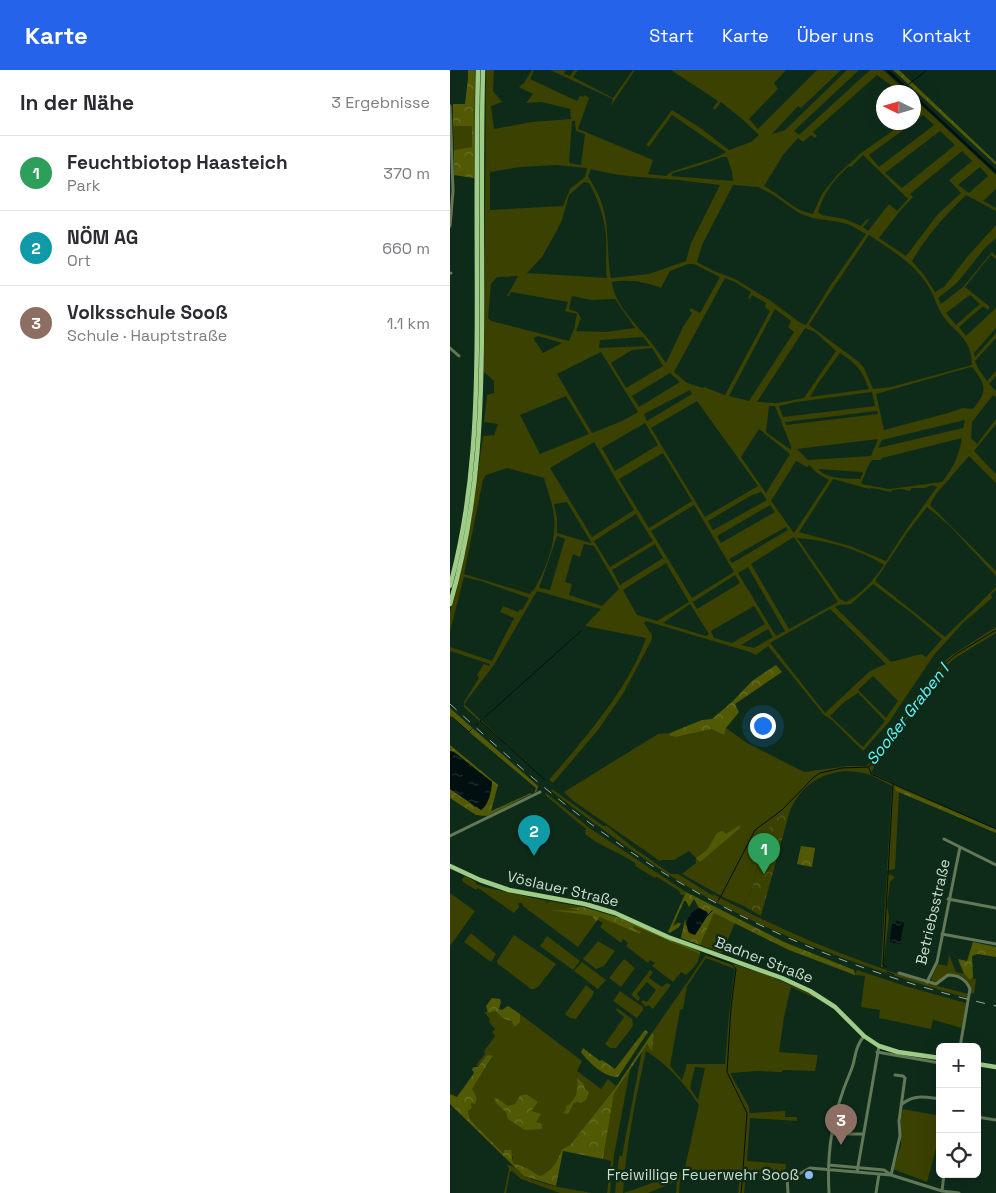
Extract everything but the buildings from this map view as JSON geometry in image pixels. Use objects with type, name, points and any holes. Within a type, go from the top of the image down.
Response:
[{"type":"main road","points":[[450,586],[460,547],[470,488],[476,407],[478,70]]},
{"type":"main road","points":[[450,604],[469,526],[479,450],[482,362],[483,70]]},
{"type":"main road","name":"Vöslauer Straße","points":[[450,866],[480,880],[509,890],[607,910],[698,948]]},
{"type":"main road","name":"Badner Straße","points":[[698,948],[782,978],[810,991],[839,1011],[864,1036],[879,1046],[898,1052],[936,1057]]},
{"type":"main road","points":[[981,1065],[996,1067]]},
{"type":"street","points":[[450,107],[452,191],[450,226]]},
{"type":"street","points":[[450,348],[459,356]]},
{"type":"street","points":[[450,836],[540,792]]},
{"type":"street","points":[[944,839],[996,865]]},
{"type":"street","name":"Betriebsstraße","points":[[927,982],[937,962],[948,899],[960,847]]},
{"type":"street","points":[[948,899],[996,908]]},
{"type":"street","points":[[942,934],[996,944]]},
{"type":"street","points":[[899,973],[936,984],[948,976],[953,975],[963,978],[970,989],[961,1043]]},
{"type":"street","points":[[829,1193],[832,1134],[842,1094],[853,1064],[856,1047],[864,1036]]},
{"type":"street","points":[[858,1172],[879,1046]]},
{"type":"street","points":[[877,1052],[936,1062]]},
{"type":"street","points":[[891,1175],[900,1136],[899,1121],[905,1078],[895,1075]]},
{"type":"street","points":[[901,1104],[914,1097],[936,1098]]},
{"type":"street","points":[[981,1118],[996,1120]]},
{"type":"street","points":[[832,1134],[863,1134]]},
{"type":"street","points":[[829,1167],[891,1175],[942,1191],[959,1193]]},
{"type":"street","points":[[788,1193],[788,1176],[799,1174],[810,1168],[858,1167],[884,1170],[891,1175]]},
{"type":"street","points":[[876,1193],[878,1169]]},
{"type":"street","points":[[942,1191],[944,1178]]},
{"type":"green space","points":[[468,70],[475,70],[474,178],[454,175],[454,150],[472,147],[472,126],[453,126],[453,104],[465,104]]},
{"type":"green space","points":[[486,70],[494,70],[493,91],[502,102],[491,106],[494,129],[532,122],[571,119],[570,109],[542,102],[526,103],[533,94],[519,87],[534,70],[530,79],[577,101],[580,96],[584,97],[585,95],[589,98],[578,129],[653,160],[648,174],[666,176],[671,172],[717,157],[726,152],[672,115],[649,147],[646,145],[672,110],[702,129],[729,150],[751,142],[759,135],[721,102],[715,110],[713,108],[718,101],[671,70],[786,70],[774,83],[778,89],[749,119],[758,129],[817,70],[841,70],[801,108],[798,106],[772,134],[785,130],[847,70],[859,70],[794,131],[799,135],[870,70],[883,70],[899,85],[891,85],[877,75],[813,132],[817,136],[815,138],[811,135],[803,142],[798,138],[783,155],[764,186],[800,210],[813,214],[822,194],[838,174],[861,153],[894,130],[903,130],[869,155],[879,167],[934,125],[923,115],[921,117],[921,105],[996,175],[996,189],[983,201],[996,208],[996,211],[966,195],[937,226],[912,261],[935,292],[944,287],[967,257],[996,225],[996,238],[985,248],[957,283],[938,298],[941,304],[963,287],[992,252],[996,256],[996,259],[991,255],[965,287],[990,307],[988,310],[983,306],[959,327],[966,336],[996,308],[996,328],[974,353],[975,357],[996,333],[996,338],[975,361],[987,381],[996,371],[996,376],[989,384],[996,391],[996,397],[993,395],[972,422],[971,438],[977,444],[996,419],[996,424],[974,451],[996,474],[996,483],[969,456],[936,494],[930,505],[996,571],[996,576],[950,526],[927,507],[875,581],[945,637],[996,587],[996,590],[991,594],[992,598],[963,623],[934,655],[889,722],[863,751],[832,720],[824,715],[768,646],[756,655],[646,621],[644,623],[652,635],[652,639],[624,692],[598,730],[553,783],[549,780],[617,695],[646,638],[585,626],[601,609],[537,591],[494,665],[464,704],[479,678],[477,675],[484,664],[489,666],[490,664],[450,651],[450,647],[492,661],[514,618],[500,612],[503,606],[518,612],[520,609],[522,610],[529,598],[464,577],[450,631],[450,612],[464,557],[483,436],[494,435],[498,424],[484,422],[487,395],[494,393],[494,381],[484,372]],"holes":[[[572,121],[575,121],[576,131],[585,134],[581,165],[569,163]],[[940,131],[955,145],[902,188],[885,173]],[[962,151],[972,161],[949,180],[961,193],[938,214],[906,256],[879,238],[913,197],[910,194]],[[863,155],[908,199],[897,211],[889,204],[868,231],[863,227],[869,220],[867,219],[861,226],[845,219],[822,215],[818,212],[827,192],[849,166],[851,167]],[[727,157],[733,181],[671,176],[673,173]],[[556,165],[587,168],[585,177],[570,189],[563,206],[490,210],[490,172],[520,167]],[[980,167],[988,176],[969,193],[958,185]],[[591,169],[628,176],[720,185],[691,243],[686,261],[649,274],[611,278],[606,222],[602,204],[588,176]],[[584,182],[589,183],[598,201],[604,221],[607,278],[527,273],[542,257],[562,220],[569,195]],[[733,185],[758,187],[772,194],[799,213],[812,218],[850,225],[866,234],[806,325],[735,279],[697,262],[702,245]],[[869,235],[902,258],[918,272],[931,292],[941,313],[969,347],[972,365],[891,387],[873,389],[864,368],[859,362],[809,325]],[[688,264],[694,264],[720,277],[700,313],[691,308],[689,310],[692,313],[683,327],[666,363],[621,306],[612,282],[631,281],[661,288],[670,271]],[[518,276],[507,296],[511,292],[568,302],[565,311],[577,314],[569,341],[491,321],[488,318],[491,284],[497,277]],[[725,278],[751,292],[748,298],[750,299],[752,295],[766,303],[765,307],[770,311],[725,395],[687,383],[674,372]],[[970,295],[980,304],[956,325],[946,313]],[[572,296],[591,300],[615,299],[635,328],[606,332],[576,331],[581,318],[577,312],[569,309]],[[775,309],[791,321],[788,327],[794,332],[749,401],[729,396]],[[805,328],[815,332],[836,351],[804,398],[777,403],[757,402]],[[538,336],[562,343],[543,353],[533,338]],[[643,337],[650,346],[599,348],[600,340]],[[652,348],[663,366],[626,388],[611,363],[632,350]],[[601,352],[638,412],[622,421],[592,433],[557,374]],[[840,353],[855,364],[864,377],[869,389],[810,397]],[[971,367],[981,379],[984,388],[981,397],[973,409],[963,408],[884,430],[876,394]],[[670,373],[680,382],[639,407],[632,396]],[[690,390],[692,394],[647,421],[644,414]],[[872,392],[875,406],[783,417],[779,406]],[[566,396],[589,434],[540,454],[520,415]],[[697,401],[758,486],[705,517],[651,428]],[[769,406],[775,406],[791,446],[791,450],[766,432]],[[877,411],[878,414],[786,425],[785,422]],[[965,420],[963,428],[878,448],[882,440]],[[645,423],[658,445],[615,471],[602,448]],[[759,429],[790,454],[766,493],[741,457]],[[962,438],[955,462],[942,482],[889,489],[861,484],[872,460],[881,460],[882,458]],[[878,439],[871,456],[808,460],[797,449]],[[594,442],[634,510],[592,537],[550,468]],[[663,453],[692,501],[649,528],[619,479]],[[796,461],[807,467],[809,465],[817,473],[829,480],[794,533],[771,501]],[[507,468],[544,478],[553,511],[554,535],[552,545],[546,565],[533,591],[491,578],[532,591],[530,594],[464,574],[483,480],[486,475]],[[818,469],[863,473],[860,479],[832,477]],[[833,479],[869,489],[891,492],[892,490],[901,489],[910,491],[912,488],[925,488],[932,485],[937,487],[886,561],[850,546],[799,532]],[[761,492],[767,500],[713,530],[708,521],[752,495]],[[567,502],[591,543],[557,533],[557,518],[554,504]],[[694,505],[734,572],[692,598],[651,531]],[[770,505],[775,512],[721,543],[717,536]],[[636,514],[653,541],[610,567],[594,541]],[[786,527],[788,530],[732,563],[729,559]],[[557,536],[565,539],[550,590],[539,588]],[[794,537],[838,602],[789,629],[751,564]],[[797,538],[842,546],[864,554],[884,565],[872,581],[846,602],[840,599]],[[584,544],[594,546],[619,589],[602,606],[569,595],[572,584],[565,582],[573,554],[580,557]],[[655,544],[663,558],[620,585],[612,570]],[[666,563],[689,602],[657,621],[637,615],[623,590]],[[748,567],[785,631],[776,636],[738,573]],[[735,575],[740,583],[697,609],[693,602]],[[873,584],[942,639],[926,657],[921,654],[891,662],[835,607],[851,604]],[[690,604],[709,634],[706,636],[663,623]],[[754,606],[765,624],[732,643],[714,638],[711,631]],[[830,609],[886,664],[870,671],[825,713],[770,643]],[[768,629],[773,637],[754,648],[741,645]],[[873,676],[898,701],[886,718],[858,690]],[[858,693],[885,721],[863,747],[830,716],[843,703]]]},
{"type":"green space","points":[[550,70],[566,70],[564,74],[570,76],[574,70],[578,70],[573,77],[613,98],[633,70],[635,70],[611,106],[613,99]]},
{"type":"green space","points":[[893,70],[899,70],[915,85],[909,85]]},
{"type":"green space","points":[[921,91],[996,162],[996,165],[921,96]]},
{"type":"green space","points":[[453,126],[472,126],[472,148],[454,150]]},
{"type":"green space","points":[[996,627],[996,633],[955,658],[940,672],[877,761],[871,773],[996,829],[894,786],[896,791],[899,792],[895,869],[887,871],[892,786],[877,778],[855,771],[842,771],[831,774],[810,784],[794,802],[789,814],[786,812],[766,832],[753,886],[744,906],[725,898],[682,874],[696,863],[696,858],[689,851],[674,860],[660,861],[572,800],[564,792],[658,734],[670,733],[670,736],[676,737],[712,729],[726,728],[747,743],[804,772],[848,766],[867,766],[937,669],[952,655]]},
{"type":"green space","points":[[776,665],[782,672],[735,704],[739,712],[726,728],[724,735],[712,729],[676,737],[670,736],[670,733],[702,720],[712,719],[752,681]]},
{"type":"green space","points":[[464,704],[529,766],[464,707]]},
{"type":"green space","points":[[450,708],[538,786],[537,791],[534,793],[536,788],[450,716]]},
{"type":"green space","points":[[450,745],[498,785],[491,811],[531,794],[487,816],[476,815],[450,798],[450,789],[475,807],[492,782],[454,752],[450,751]]},
{"type":"green space","points":[[894,786],[996,829],[996,833],[896,791]]},
{"type":"green space","points":[[552,789],[603,826],[607,826],[631,846],[671,874],[678,874],[715,897],[711,893],[773,924],[836,952],[902,975],[968,994],[967,998],[894,976],[823,951],[718,904],[634,852],[551,791]]},
{"type":"green space","points":[[546,793],[591,829],[686,892],[685,895],[681,895],[679,891],[635,866],[636,864],[630,860],[591,839],[585,834],[586,829],[545,795]]},
{"type":"green space","points":[[786,812],[789,814],[761,916],[744,906],[753,886],[766,832],[776,819]]},
{"type":"green space","points":[[740,825],[740,828],[700,862],[696,858],[707,850],[717,833],[722,831],[726,834]]},
{"type":"green space","points":[[801,846],[815,848],[812,867],[797,864]]},
{"type":"green space","points":[[887,873],[895,877],[890,882],[887,906],[889,917],[883,967],[881,967]]},
{"type":"green space","points":[[465,876],[484,887],[547,901],[546,904],[549,901],[583,907],[569,908],[586,911],[561,911],[592,916],[596,922],[578,947],[523,906],[522,903],[518,903],[519,907],[514,913],[478,888],[476,890],[463,882],[462,879]]},
{"type":"green space","points":[[686,892],[784,942],[854,970],[855,975],[789,950],[714,913],[700,945],[681,938],[685,919],[686,926],[707,912],[699,908],[694,899],[689,907],[686,901],[684,901],[673,926],[681,923],[679,927],[670,933],[668,932]]},
{"type":"green space","points":[[450,893],[475,911],[450,946]]},
{"type":"green space","points":[[583,907],[620,918],[700,952],[700,954],[634,926],[633,928],[641,932],[640,934],[600,917],[596,922],[592,916],[551,910],[582,911],[567,908]]},
{"type":"green space","points":[[714,912],[735,923],[722,953],[700,945]]},
{"type":"green space","points":[[600,917],[634,926],[700,954],[698,960],[686,975],[681,972],[673,982],[652,966],[655,963],[650,960],[648,963],[626,946],[628,943],[623,939],[621,943],[600,927],[603,923],[598,920]]},
{"type":"green space","points":[[471,933],[496,954],[491,962],[464,942]]},
{"type":"green space","points":[[514,935],[556,964],[538,987],[534,989],[531,989],[498,964],[497,961]]},
{"type":"green space","points":[[547,936],[580,961],[573,970],[540,946]]},
{"type":"green space","points":[[598,941],[615,951],[604,966],[596,969],[583,959]]},
{"type":"green space","points":[[973,942],[996,947],[996,957],[977,954],[972,956],[973,977],[970,980],[964,974],[958,959],[967,961]]},
{"type":"green space","points":[[706,955],[770,976],[815,996],[815,998],[791,987],[779,1052],[818,1055],[815,1071],[783,1070],[782,1072],[756,1071],[731,1073],[748,1105],[750,1113],[785,1111],[785,1117],[797,1117],[797,1121],[750,1118],[747,1161],[786,1164],[785,1176],[746,1173],[744,1193],[738,1193],[740,1174],[705,1174],[680,1179],[679,1193],[676,1193],[677,1181],[648,1193],[623,1193],[615,1193],[619,1156],[622,1156],[642,1051],[647,1044],[652,1050],[654,1034],[652,1033]],"holes":[[[706,958],[735,969],[725,1064],[687,1064],[682,1080],[670,1066],[680,1010],[683,1009],[687,986]],[[646,1051],[675,1075],[699,1105],[684,1171],[623,1193],[626,1157]],[[695,1067],[705,1068],[698,1100],[690,1088]]]},
{"type":"green space","points":[[949,955],[956,972],[964,974],[970,980],[972,978],[976,979],[974,994],[971,993],[967,981],[958,975],[942,978],[937,982],[932,981],[931,978],[938,964],[947,966]]},
{"type":"green space","points":[[624,959],[635,968],[621,987],[609,978]]},
{"type":"green space","points":[[582,962],[606,980],[598,989],[574,971]]},
{"type":"green space","points":[[650,970],[653,972],[649,978],[662,987],[667,983],[671,985],[653,1009],[648,1005],[646,1007],[641,1002],[643,1000],[647,1002],[656,990],[647,982],[637,994],[640,998],[638,1001],[631,995]]},
{"type":"green space","points":[[857,970],[966,1003],[962,1028],[930,1019],[933,1020],[931,1029],[879,1018],[880,1010],[861,1007],[865,976],[855,975]]},
{"type":"green space","points":[[586,985],[594,992],[593,995],[576,1019],[570,1018],[565,1014]]},
{"type":"green space","points":[[620,991],[643,1007],[637,1018],[613,1001]]},
{"type":"green space","points":[[492,998],[500,999],[499,1009],[502,1010],[508,1006],[520,1014],[520,1022],[514,1027],[512,1021],[504,1019],[495,1011],[488,1013],[486,1006]]},
{"type":"green space","points":[[617,1008],[632,1019],[633,1026],[616,1048],[610,1048],[605,1044],[624,1017],[616,1010]]},
{"type":"green space","points":[[495,1011],[504,1019],[520,1022],[520,1014],[582,1061],[577,1071],[601,1089],[608,1079],[616,1086],[570,1145],[562,1149],[554,1165],[540,1176],[527,1168],[513,1163],[513,1157],[505,1151],[503,1153],[470,1120],[468,1111],[472,1108],[471,1103],[476,1095],[472,1089],[493,1057],[487,1055],[478,1067],[476,1065],[495,1036],[492,1032],[495,1029],[484,1012]]},
{"type":"green space","points":[[645,1030],[648,1032],[618,1077],[602,1072],[592,1065],[581,1052],[583,1048],[600,1061],[602,1060],[615,1069]]},
{"type":"green space","points":[[652,1033],[654,1034],[652,1051],[647,1044],[614,1094],[603,1159],[563,1151],[556,1186],[524,1176],[450,1104],[450,1094],[457,1097],[474,1073],[472,1069],[478,1067],[487,1055],[493,1056],[472,1089],[476,1100],[475,1104],[471,1103],[472,1108],[468,1111],[470,1120],[503,1153],[505,1150],[511,1150],[513,1163],[527,1168],[540,1176],[551,1168],[562,1149],[570,1145],[618,1084]]},
{"type":"green space","points":[[630,1070],[614,1155],[610,1193],[607,1193],[611,1161],[603,1159],[614,1094]]},
{"type":"green space","points":[[577,1078],[589,1092],[586,1100],[581,1103],[574,1103],[568,1114],[563,1113],[567,1108],[565,1107],[572,1102],[576,1095]]},
{"type":"green space","points":[[526,1094],[538,1102],[531,1111],[541,1114],[536,1122],[542,1124],[542,1129],[525,1130],[508,1119],[506,1112],[496,1103],[494,1098],[508,1106],[515,1104],[520,1096]]},
{"type":"green space","points":[[903,1109],[936,1115],[936,1146],[927,1182],[893,1169],[901,1145],[901,1116]]},
{"type":"green space","points":[[507,1165],[512,1166],[526,1177],[542,1183],[592,1193],[560,1193],[521,1179],[512,1171],[510,1172],[506,1193],[504,1193],[509,1169]]},
{"type":"water","points":[[450,751],[454,752],[492,782],[489,798],[481,810],[450,789]]},
{"type":"water","points":[[699,908],[707,912],[708,915],[695,935],[689,933],[687,922],[690,915]]},
{"type":"water","points":[[897,921],[904,923],[900,944],[890,942],[892,923]]},
{"type":"waterway","points":[[887,70],[903,85]]},
{"type":"waterway","points":[[909,84],[927,70]]},
{"type":"waterway","points":[[921,102],[996,172]]},
{"type":"waterway","name":"Sooßer Graben I","points":[[721,896],[755,830],[782,810],[820,773],[842,768],[869,767],[941,667],[956,654],[996,630]]},
{"type":"waterway","points":[[485,717],[581,631]]},
{"type":"waterway","points":[[452,717],[469,732],[472,729]]},
{"type":"waterway","points":[[481,720],[545,780]]},
{"type":"waterway","points":[[869,768],[871,774],[996,829]]},
{"type":"waterway","points":[[886,967],[883,965],[893,784]]},
{"type":"waterway","name":"Sooßer Graben I","points":[[718,901],[720,897]]},
{"type":"waterway","points":[[708,915],[712,911]]},
{"type":"waterway","points":[[707,955],[732,964],[736,969],[731,1007],[727,1072],[747,1113],[743,1170]]},
{"type":"waterway","points":[[887,972],[894,975]]},
{"type":"waterway","points":[[741,1193],[743,1174]]},
{"type":"railway","points":[[450,704],[529,775],[579,815],[626,849],[675,880],[725,908],[777,933],[885,975],[940,992],[996,1006]]},
{"type":"place","name":"NÖM AG","points":[[534,856]]},
{"type":"place","name":"Feuchtbiotop Haasteich","points":[[764,874]]},
{"type":"place","name":"Volksschule Sooß","points":[[841,1145]]},
{"type":"place","name":"Freiwillige Feuerwehr Sooß","points":[[809,1175]]}]
